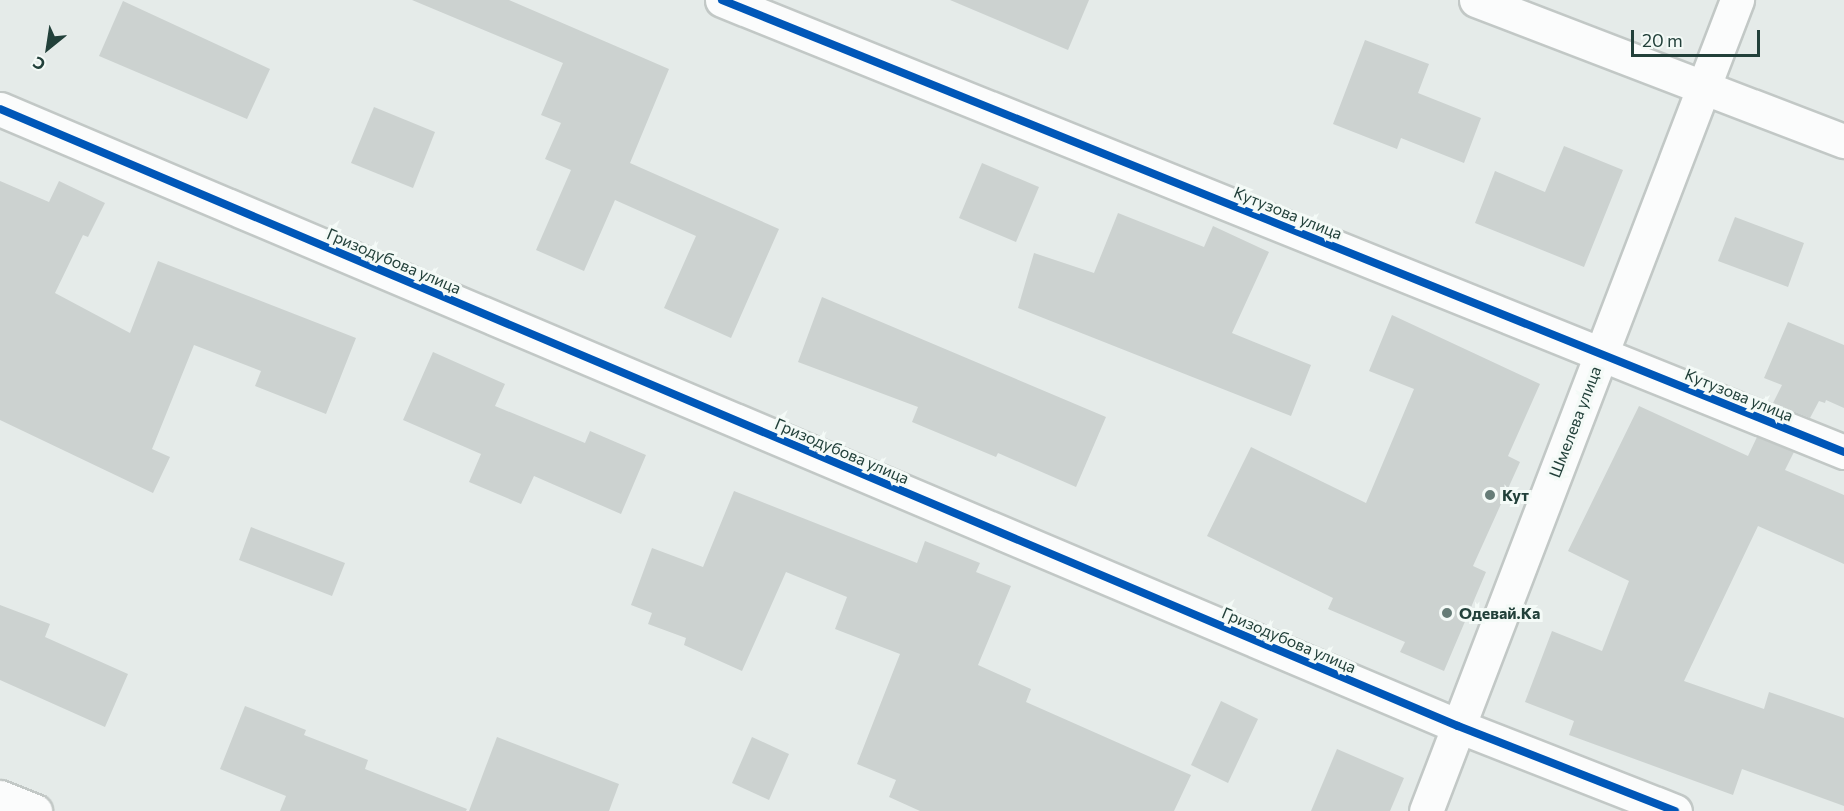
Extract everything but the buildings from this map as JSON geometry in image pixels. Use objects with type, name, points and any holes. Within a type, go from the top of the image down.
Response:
[{"type":"street","name":"Кутузова улица","points":[[722,0],[1844,452]]},
{"type":"street","points":[[1476,0],[1844,141]]},
{"type":"street","name":"Шмелева улица","points":[[1426,811],[1737,0]]},
{"type":"street","name":"Гризодубова улица","points":[[0,109],[1458,726],[1675,811]]},
{"type":"street","points":[[0,796],[35,811]]},
{"type":"cycle path","points":[[722,0],[1844,452]]},
{"type":"cycle path","points":[[0,109],[1458,726],[1675,811]]},
{"type":"place","name":"Кут","points":[[1490,495]]},
{"type":"place","name":"Одевай.Ка","points":[[1447,613]]}]
